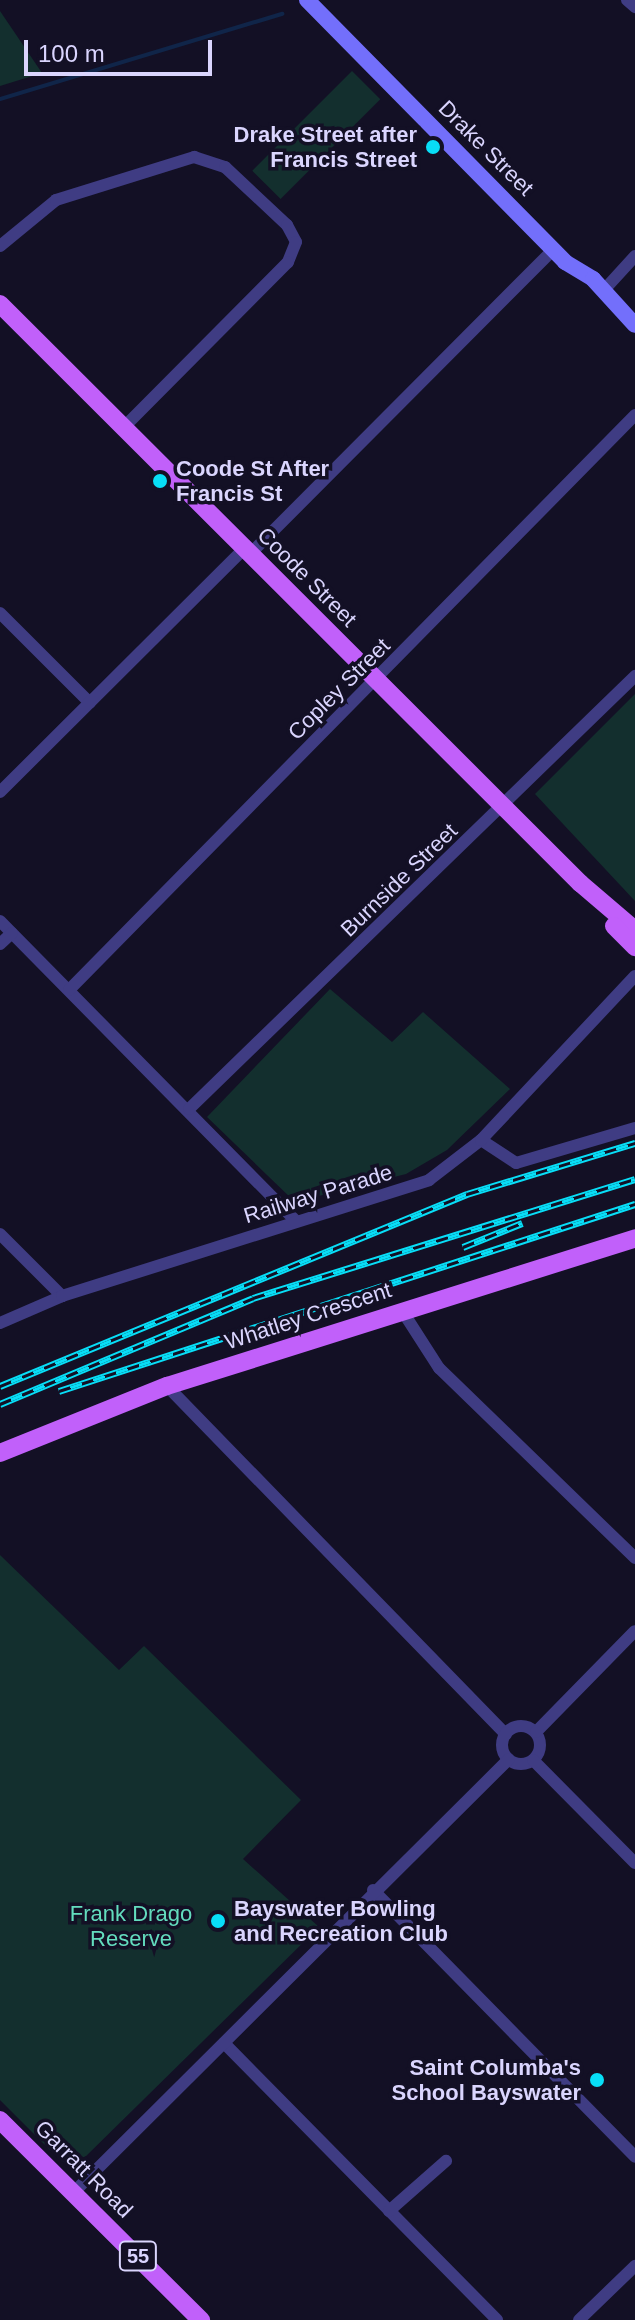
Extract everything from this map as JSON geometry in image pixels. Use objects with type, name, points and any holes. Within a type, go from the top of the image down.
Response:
[{"type":"main road","name":"Coode Street","points":[[0,304],[580,883],[635,930]]},
{"type":"main road","name":"Coode Street","points":[[580,883],[635,947]]},
{"type":"main road","name":"Whatley Crescent","points":[[0,1453],[167,1386],[635,1238]]},
{"type":"main road","name":"Garratt Road","points":[[0,2120],[201,2320]]},
{"type":"street","name":"Drake Street","points":[[307,0],[554,249],[604,290],[635,325]]},
{"type":"street","points":[[627,0],[635,7]]},
{"type":"street","points":[[0,246],[56,200],[194,157],[225,167],[287,225],[296,242],[288,262],[123,428]]},
{"type":"street","points":[[0,792],[554,249]]},
{"type":"street","points":[[604,290],[635,256]]},
{"type":"street","name":"Copley Street","points":[[69,990],[377,681],[635,415]]},
{"type":"street","points":[[0,613],[90,703]]},
{"type":"street","name":"Burnside Street","points":[[189,1109],[635,676]]},
{"type":"street","points":[[0,921],[189,1109],[295,1220]]},
{"type":"street","points":[[0,944],[12,933]]},
{"type":"street","name":"Railway Parade","points":[[0,1323],[62,1296],[429,1180],[481,1140],[635,976]]},
{"type":"street","points":[[481,1140],[516,1163],[635,1128]]},
{"type":"street","points":[[0,1234],[62,1296]]},
{"type":"street","points":[[403,1312],[423,1350],[439,1368],[635,1558]]},
{"type":"street","points":[[167,1386],[506,1734]]},
{"type":"street","points":[[536,1732],[635,1631]]},
{"type":"street","points":[[523,1726],[536,1732],[541,1745],[533,1760],[521,1764],[509,1759],[502,1748],[506,1734],[523,1726]]},
{"type":"street","points":[[73,2193],[373,1890],[509,1759]]},
{"type":"street","points":[[533,1760],[635,1863]]},
{"type":"street","points":[[373,1890],[635,2157]]},
{"type":"street","points":[[224,2043],[497,2320]]},
{"type":"street","points":[[389,2211],[446,2161]]},
{"type":"street","points":[[579,2320],[635,2266]]},
{"type":"green space","points":[[0,11],[42,73],[0,86]]},
{"type":"green space","points":[[352,71],[380,99],[281,199],[252,171]]},
{"type":"green space","points":[[635,694],[635,901],[535,794]]},
{"type":"green space","points":[[330,989],[392,1042],[423,1012],[510,1089],[447,1150],[406,1174],[295,1202],[207,1117]]},
{"type":"green space","name":"Frank Drago Reserve","points":[[0,1555],[119,1670],[144,1646],[301,1800],[243,1859],[319,1927],[79,2163],[62,2162],[0,2100]]},
{"type":"waterway","points":[[0,99],[282,14]]},
{"type":"railway","points":[[0,1386],[467,1194],[635,1143]]},
{"type":"railway","points":[[0,1404],[253,1298],[635,1179]]},
{"type":"railway","points":[[59,1391],[635,1204]]},
{"type":"railway","points":[[463,1247],[522,1223]]},
{"type":"place","name":"Drake Street after Francis Street","points":[[433,147]]},
{"type":"place","name":"Coode St After Francis St","points":[[160,481]]},
{"type":"place","name":"Bayswater Bowling and Recreation Club","points":[[218,1921]]},
{"type":"place","name":"Saint Columba's School Bayswater","points":[[597,2080]]}]
